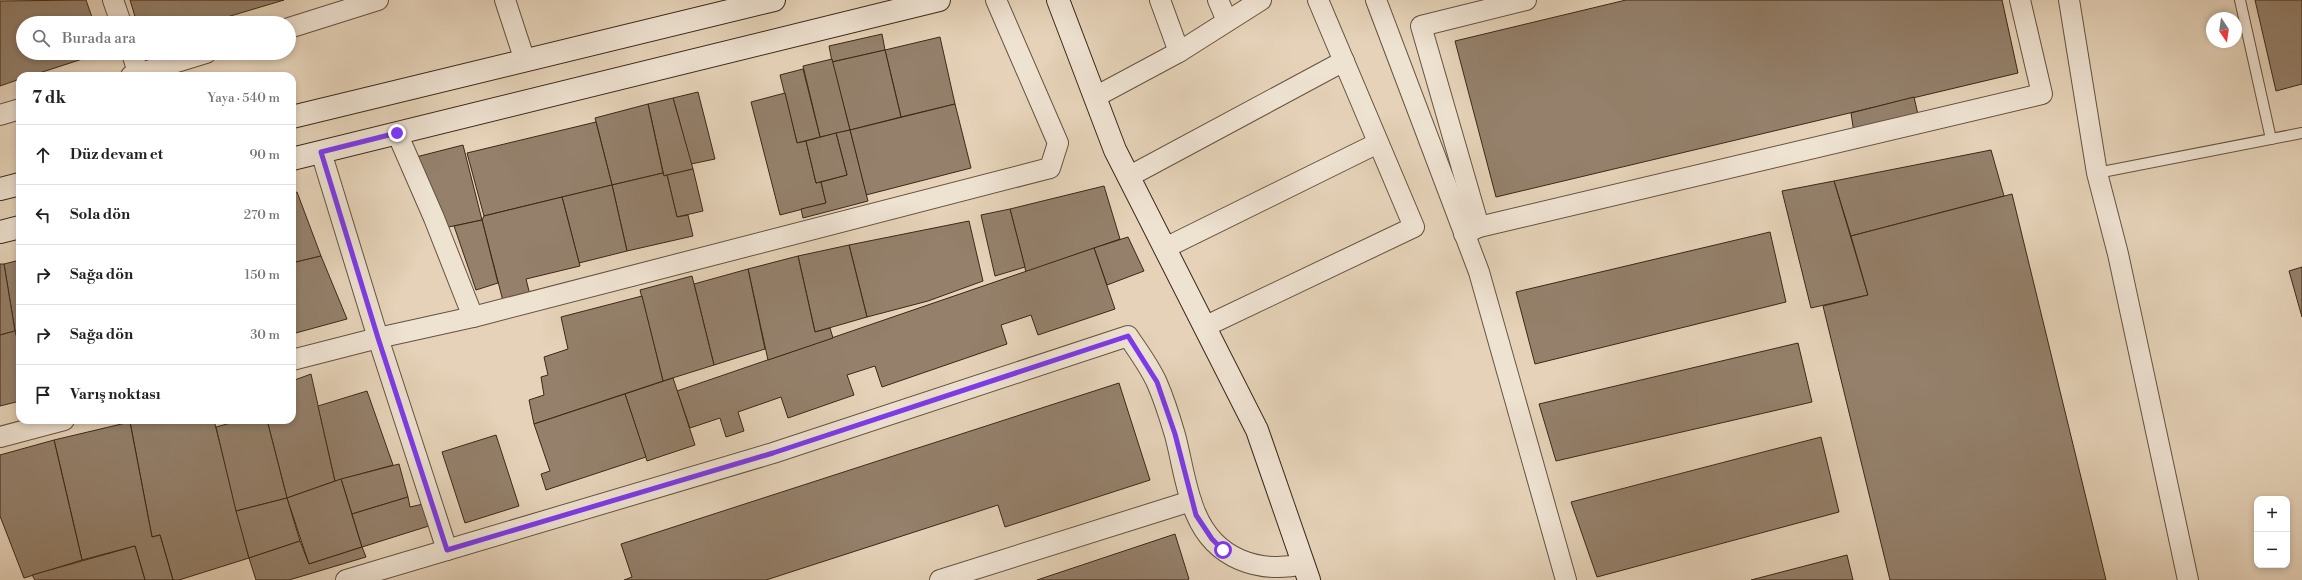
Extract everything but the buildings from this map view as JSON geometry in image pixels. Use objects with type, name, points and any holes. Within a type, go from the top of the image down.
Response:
[{"type":"street","points":[[113,0],[119,16]]},
{"type":"street","points":[[296,26],[378,0]]},
{"type":"street","points":[[505,0],[524,60]]},
{"type":"street","points":[[296,116],[774,0]]},
{"type":"street","points":[[296,158],[939,0]]},
{"type":"street","points":[[296,359],[378,338],[473,317],[1050,168],[1058,143],[996,0]]},
{"type":"street","points":[[346,580],[773,453],[1128,336],[1157,382],[1175,434],[1191,501],[1196,515],[1212,539],[1236,559],[1251,565],[1265,568],[1278,568],[1306,572],[1257,430],[1115,150],[1058,0]]},
{"type":"street","points":[[1160,0],[1179,52]]},
{"type":"street","points":[[1218,0],[1227,21]]},
{"type":"street","points":[[1095,97],[1179,52],[1260,0]]},
{"type":"street","points":[[1204,327],[1414,227],[1318,0]]},
{"type":"street","points":[[1376,0],[1472,230]]},
{"type":"street","points":[[1526,0],[1421,26],[1472,230],[1479,272],[1566,580]]},
{"type":"street","points":[[1472,230],[2042,94],[2020,0]]},
{"type":"street","points":[[2069,0],[2097,173],[2118,254],[2188,580]]},
{"type":"street","points":[[133,60],[135,72]]},
{"type":"street","points":[[146,72],[184,60]]},
{"type":"street","points":[[1128,177],[1344,61]]},
{"type":"street","points":[[0,115],[16,110]]},
{"type":"street","points":[[397,133],[434,218],[473,317]]},
{"type":"street","points":[[1165,248],[1378,143]]},
{"type":"street","points":[[321,152],[378,338],[447,550]]},
{"type":"street","points":[[0,189],[16,185]]},
{"type":"street","points":[[0,232],[16,228]]},
{"type":"street","points":[[0,437],[49,424]]},
{"type":"street","points":[[940,580],[1191,501]]},
{"type":"lane","points":[[2240,0],[2271,139]]},
{"type":"lane","points":[[2097,173],[2302,133]]},
{"type":"route","points":[[397,133],[321,152],[378,338],[447,550],[773,453],[1128,336],[1157,382],[1175,434],[1191,501],[1196,515],[1203,528],[1223,550]]}]
